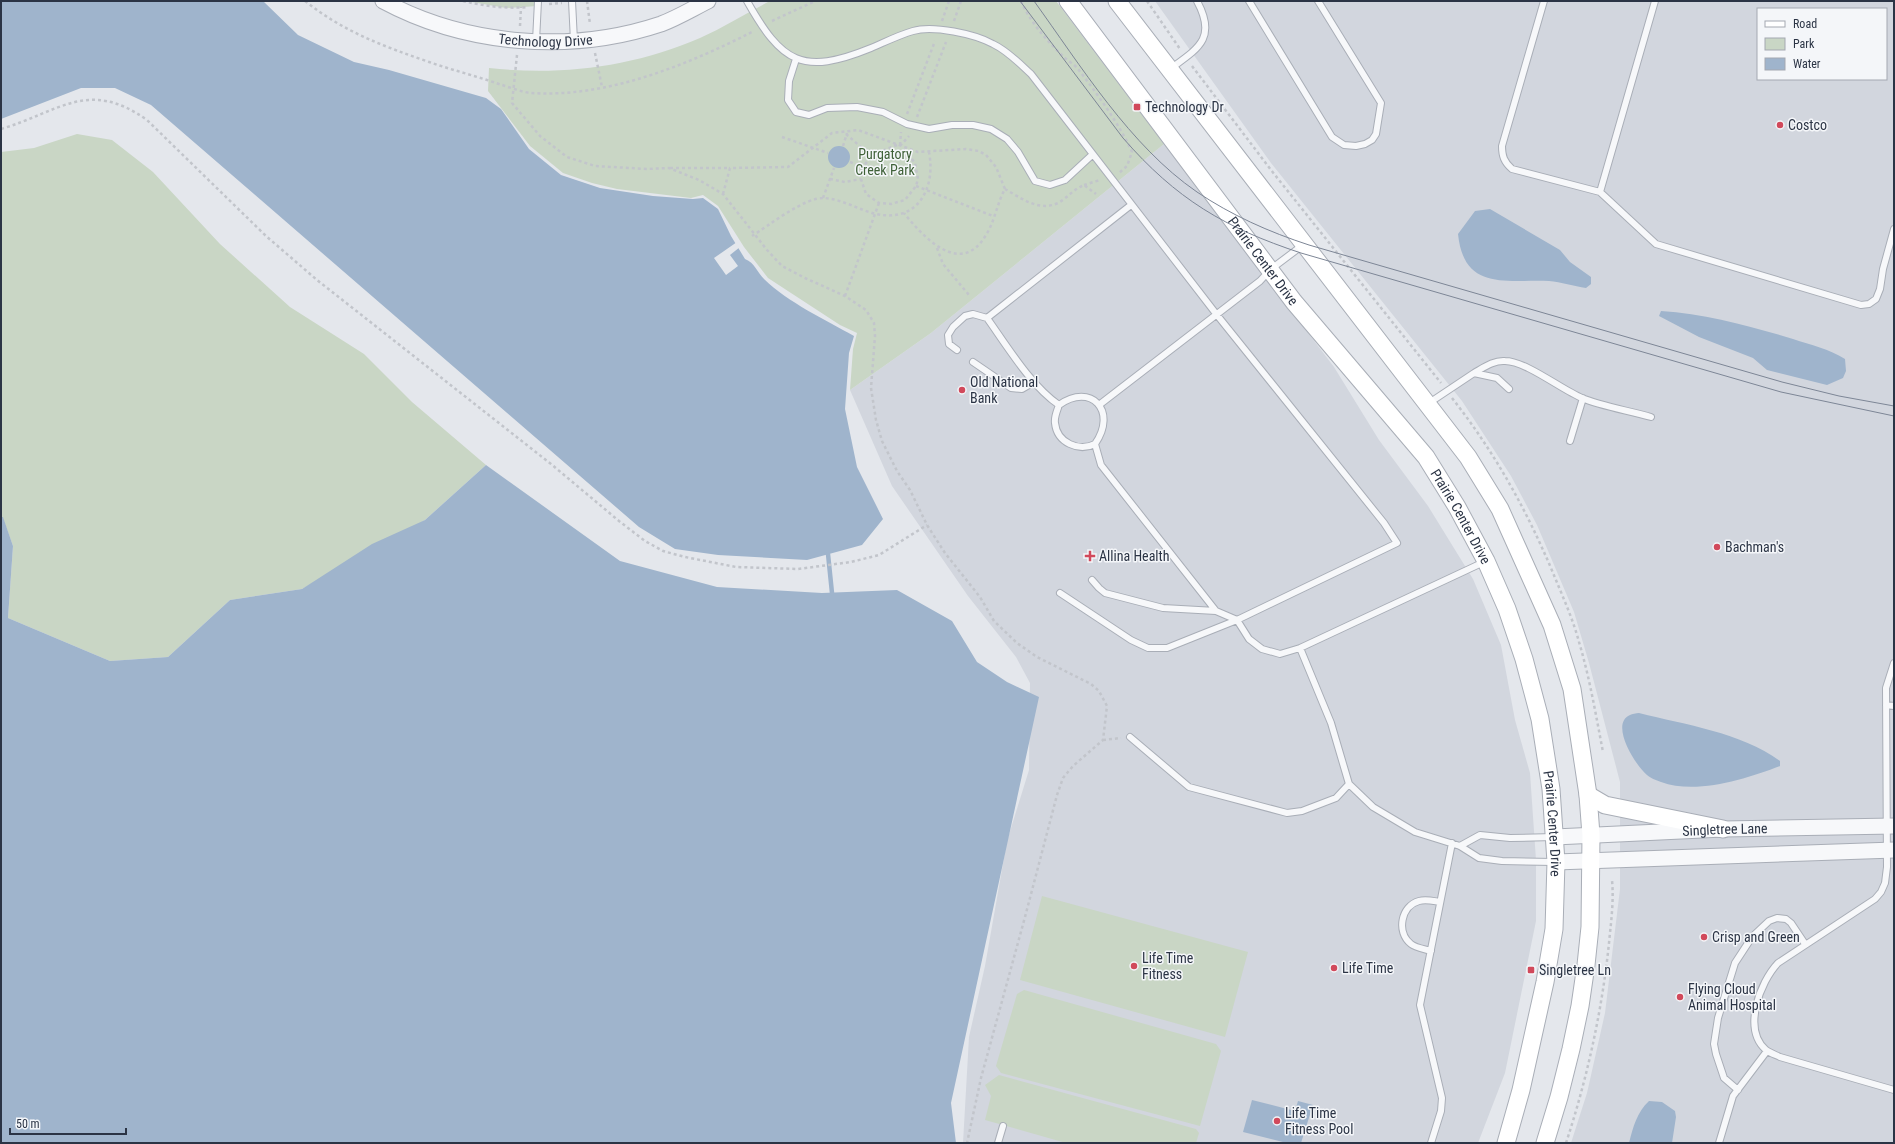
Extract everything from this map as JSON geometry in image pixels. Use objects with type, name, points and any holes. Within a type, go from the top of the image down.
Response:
[{"type":"main road","name":"Prairie Center Drive","points":[[1068,1],[1271,269],[1294,302],[1426,457],[1457,507],[1486,561],[1515,632],[1534,697],[1551,789],[1556,862],[1554,929],[1545,982],[1521,1090],[1506,1143]]},
{"type":"main road","points":[[1117,1],[1168,70],[1468,457],[1500,509],[1552,625],[1572,689],[1588,795],[1591,835],[1590,927],[1580,1006],[1559,1096],[1545,1143]]},
{"type":"main road","points":[[1588,795],[1605,806],[1723,829]]},
{"type":"street","name":"Technology Drive","points":[[383,1],[423,18],[456,29],[536,42],[574,42],[608,38],[663,23],[708,1]]},
{"type":"street","name":"Singletree Lane","points":[[1555,837],[1723,829],[1891,826]]},
{"type":"street","name":"Singletree Lane","points":[[1556,862],[1891,850]]},
{"type":"lane","points":[[536,42],[538,1]]},
{"type":"lane","points":[[572,1],[574,42]]},
{"type":"lane","points":[[747,1],[762,27],[778,48],[796,59],[821,63],[828,62],[854,55],[914,30],[939,30],[973,36],[993,44],[1013,58],[1031,74],[1217,315],[1384,523],[1397,543],[1237,620],[1167,648],[1148,648],[1130,640],[1060,593]]},
{"type":"lane","points":[[1168,70],[1193,52],[1203,38],[1206,24],[1197,1]]},
{"type":"lane","points":[[1250,1],[1332,138],[1344,145],[1356,146],[1365,144],[1376,134],[1381,103],[1318,1]]},
{"type":"lane","points":[[1544,1],[1509,117],[1502,146],[1502,155],[1506,163],[1512,169],[1600,192],[1656,244],[1861,305],[1869,304],[1876,299],[1880,289],[1883,269],[1894,229]]},
{"type":"lane","points":[[1600,192],[1655,1]]},
{"type":"lane","points":[[796,59],[789,81],[788,100],[796,112],[809,115],[827,108],[857,107],[884,112],[907,124],[930,129],[959,125],[973,125],[990,129],[1007,139],[1018,152],[1035,181],[1050,185],[1065,180],[1092,155]]},
{"type":"lane","points":[[987,318],[1131,205]]},
{"type":"lane","points":[[1100,405],[1217,315],[1260,281],[1271,269],[1304,244]]},
{"type":"lane","points":[[957,350],[949,344],[948,335],[953,327],[965,316],[973,314],[987,318],[1034,382],[1048,397],[1059,405]]},
{"type":"lane","points":[[1427,403],[1474,373],[1495,362],[1505,360],[1514,362],[1557,383],[1582,398],[1651,416]]},
{"type":"lane","points":[[973,362],[1011,388],[1022,389],[1034,382]]},
{"type":"lane","points":[[1474,373],[1497,378],[1509,389]]},
{"type":"lane","points":[[1085,396],[1100,405],[1105,418],[1104,426],[1095,444],[1089,447],[1073,446],[1059,436],[1054,422],[1059,405],[1067,399],[1085,396]]},
{"type":"lane","points":[[1570,441],[1582,398]]},
{"type":"lane","points":[[1095,444],[1100,465],[1216,611]]},
{"type":"lane","points":[[1092,580],[1105,592],[1162,608],[1216,611],[1237,620],[1249,638],[1262,649],[1280,654],[1300,648],[1486,561]]},
{"type":"lane","points":[[1300,648],[1331,723],[1349,784],[1373,807],[1415,832],[1460,846],[1479,858],[1502,862],[1556,862]]},
{"type":"lane","points":[[1894,663],[1886,688],[1891,850],[1885,883],[1881,892],[1875,899],[1778,963],[1766,978],[1762,988],[1756,1007],[1755,1032],[1767,1051],[1780,1057],[1894,1090]]},
{"type":"lane","points":[[1886,705],[1894,706]]},
{"type":"lane","points":[[1130,737],[1189,787],[1287,813],[1302,811],[1336,798],[1349,784]]},
{"type":"lane","points":[[1460,846],[1480,835],[1510,838],[1555,837]]},
{"type":"lane","points":[[1431,1143],[1441,1111],[1442,1098],[1420,1005],[1452,843]]},
{"type":"lane","points":[[1431,951],[1412,945],[1406,940],[1402,926],[1403,916],[1411,905],[1418,901],[1425,900],[1440,902]]},
{"type":"lane","points":[[1738,1090],[1724,1078],[1717,1060],[1714,1044],[1718,1018],[1735,963],[1752,937],[1769,921],[1777,918],[1786,919],[1805,944]]},
{"type":"lane","points":[[1719,1143],[1733,1096],[1767,1051]]},
{"type":"lane","points":[[998,1143],[1003,1126]]},
{"type":"path","points":[[305,1],[327,17],[369,41],[529,93],[559,93],[602,88],[636,79],[696,59],[815,1]]},
{"type":"path","points":[[463,1],[483,6],[522,7]]},
{"type":"path","points":[[942,21],[949,1]]},
{"type":"path","points":[[954,22],[962,1]]},
{"type":"path","points":[[1021,1],[1027,14],[1038,29],[1064,57],[1077,68],[1126,138],[1132,152],[1127,166],[1119,173]]},
{"type":"path","points":[[907,114],[934,41]]},
{"type":"path","points":[[917,118],[946,42]]},
{"type":"path","points":[[597,63],[602,88]]},
{"type":"path","points":[[516,68],[512,102],[540,136],[567,157],[595,166],[647,169],[788,167],[832,133],[847,133],[858,130],[918,152],[966,149],[979,151],[986,155],[996,167],[1005,189],[987,234],[980,244],[971,250],[960,254],[947,252],[937,247],[915,227],[904,213]]},
{"type":"path","points":[[1,130],[75,101],[106,101],[130,108],[147,120],[266,236],[317,280],[551,464],[618,521],[645,541],[663,551],[692,559],[736,566],[798,569],[851,562],[879,555],[927,525]]},
{"type":"path","points":[[901,130],[900,146],[916,163],[918,178],[916,186],[905,200],[892,204],[879,203],[866,194],[861,179],[863,168],[870,155],[900,146],[911,133]]},
{"type":"path","points":[[843,146],[847,133]]},
{"type":"path","points":[[847,133],[870,155]]},
{"type":"path","points":[[782,137],[828,153]]},
{"type":"path","points":[[752,236],[795,207],[823,198],[846,203],[876,214],[886,215],[904,213],[918,205],[926,192],[930,170],[929,152]]},
{"type":"path","points":[[850,162],[870,170]]},
{"type":"path","points":[[668,168],[699,180],[723,194],[767,250],[782,266],[845,296],[866,310],[874,322],[875,336],[871,388],[876,420],[882,441],[897,471],[910,490],[927,525],[945,553],[980,597],[994,621],[1016,643],[1037,657],[1091,684],[1099,691],[1106,706],[1103,740]]},
{"type":"path","points":[[723,194],[730,168]]},
{"type":"path","points":[[823,198],[834,168]]},
{"type":"path","points":[[830,179],[845,182],[861,179]]},
{"type":"path","points":[[1084,185],[1097,181]]},
{"type":"path","points":[[916,186],[926,192],[993,216]]},
{"type":"path","points":[[845,296],[879,203]]},
{"type":"path","points":[[937,247],[943,264],[969,295]]},
{"type":"path","points":[[967,1143],[981,1078],[1057,795],[1063,778],[1103,740],[1130,737]]},
{"type":"shaded area","points":[[1155,1],[1894,1],[1894,1143],[1571,1143],[1587,1093],[1605,1013],[1620,889],[1620,782],[1574,612],[1537,525],[1511,476],[1462,401],[1271,163]]},
{"type":"shaded area","points":[[1164,144],[1334,367],[1379,440],[1428,506],[1473,579],[1501,645],[1515,720],[1530,773],[1536,860],[1536,921],[1505,1073],[1478,1143],[963,1143],[969,1037],[985,966],[1007,841],[1029,770],[1030,683],[1016,657],[968,596],[892,486],[850,390],[931,333]]},
{"type":"green space","points":[[466,1],[538,1],[538,6],[506,8]]},
{"type":"green space","name":"Purgatory Creek Park","points":[[770,1],[1056,1],[1164,144],[931,333],[850,390],[853,349],[857,333],[840,325],[768,278],[744,247],[718,206],[703,195],[691,198],[617,189],[592,183],[563,173],[530,146],[488,91],[489,68],[543,71],[570,70],[596,67],[649,56],[700,38]]},
{"type":"green space","points":[[77,134],[112,140],[153,172],[220,244],[290,307],[364,354],[412,402],[486,465],[425,520],[302,589],[230,600],[168,657],[110,661],[8,618],[13,546],[3,518],[1,517],[1,152],[34,148]]},
{"type":"green space","name":"Life Time Fitness","points":[[1042,896],[1248,952],[1225,1037],[1020,980]]},
{"type":"green space","name":"Life Time Fitness","points":[[1024,990],[1216,1044],[1221,1051],[1200,1126],[1001,1073],[996,1066],[1017,994]]},
{"type":"green space","points":[[999,1075],[1196,1129],[1199,1133],[1196,1143],[1066,1143],[985,1120],[991,1096],[985,1085]]},
{"type":"water","points":[[1,1],[263,1],[298,35],[354,62],[389,70],[486,98],[501,109],[529,149],[561,175],[600,188],[653,196],[693,199],[703,198],[718,209],[731,236],[745,259],[754,265],[764,279],[784,296],[854,336],[849,353],[845,409],[857,467],[883,519],[862,545],[807,560],[718,555],[675,549],[639,527],[151,105],[115,88],[81,88],[1,119]]},
{"type":"water","points":[[839,146],[847,149],[850,157],[847,165],[839,168],[831,165],[828,157],[831,149]]},
{"type":"water","points":[[1490,209],[1560,250],[1570,262],[1591,277],[1591,284],[1586,288],[1549,281],[1503,281],[1478,274],[1469,266],[1462,253],[1458,234],[1475,211]]},
{"type":"water","points":[[1661,311],[1728,321],[1813,345],[1833,352],[1845,359],[1846,371],[1843,378],[1827,385],[1767,370],[1753,358],[1699,337],[1659,316]]},
{"type":"water","points":[[486,465],[620,561],[717,587],[822,593],[897,590],[952,621],[977,662],[1007,682],[1039,697],[951,1103],[956,1143],[1,1143],[1,517],[3,517],[13,546],[8,618],[110,661],[168,657],[230,600],[302,589],[372,544],[425,520]]},
{"type":"water","points":[[1639,713],[1730,736],[1764,751],[1780,761],[1780,766],[1752,776],[1721,784],[1690,787],[1675,786],[1661,782],[1650,777],[1642,770],[1631,754],[1623,736],[1622,727],[1624,720],[1630,715]]},
{"type":"water","name":"Life Time Fitness Pool","points":[[1252,1100],[1295,1111],[1298,1101],[1313,1105],[1301,1143],[1287,1143],[1243,1132]]},
{"type":"water","points":[[1649,1101],[1662,1102],[1675,1111],[1676,1117],[1672,1143],[1629,1143],[1638,1115]]},
{"type":"pier","points":[[737,242],[740,247],[730,255],[738,266],[726,275],[714,258]]},
{"type":"waterway","points":[[828,554],[832,593]]},
{"type":"tram line","points":[[1020,1],[1123,138],[1162,178],[1203,209],[1225,222],[1301,253],[1781,392],[1894,416]]},
{"type":"tram line","points":[[1034,1],[1108,104],[1150,152],[1197,192],[1223,208],[1251,222],[1309,245],[1782,382],[1839,396],[1894,406]]},
{"type":"place","name":"Technology Dr","points":[[1137,107]]},
{"type":"place","name":"Costco","points":[[1780,125]]},
{"type":"place","name":"Old National Bank","points":[[962,390]]},
{"type":"place","name":"Bachman's","points":[[1717,547]]},
{"type":"place","name":"Allina Health","points":[[1090,556]]},
{"type":"place","name":"Crisp and Green","points":[[1704,937]]},
{"type":"place","name":"Life Time Fitness","points":[[1134,966]]},
{"type":"place","name":"Life Time","points":[[1334,968]]},
{"type":"place","name":"Singletree Ln","points":[[1531,970]]},
{"type":"place","name":"Flying Cloud Animal Hospital","points":[[1680,997]]},
{"type":"place","name":"Life Time Fitness Pool","points":[[1277,1121]]}]
